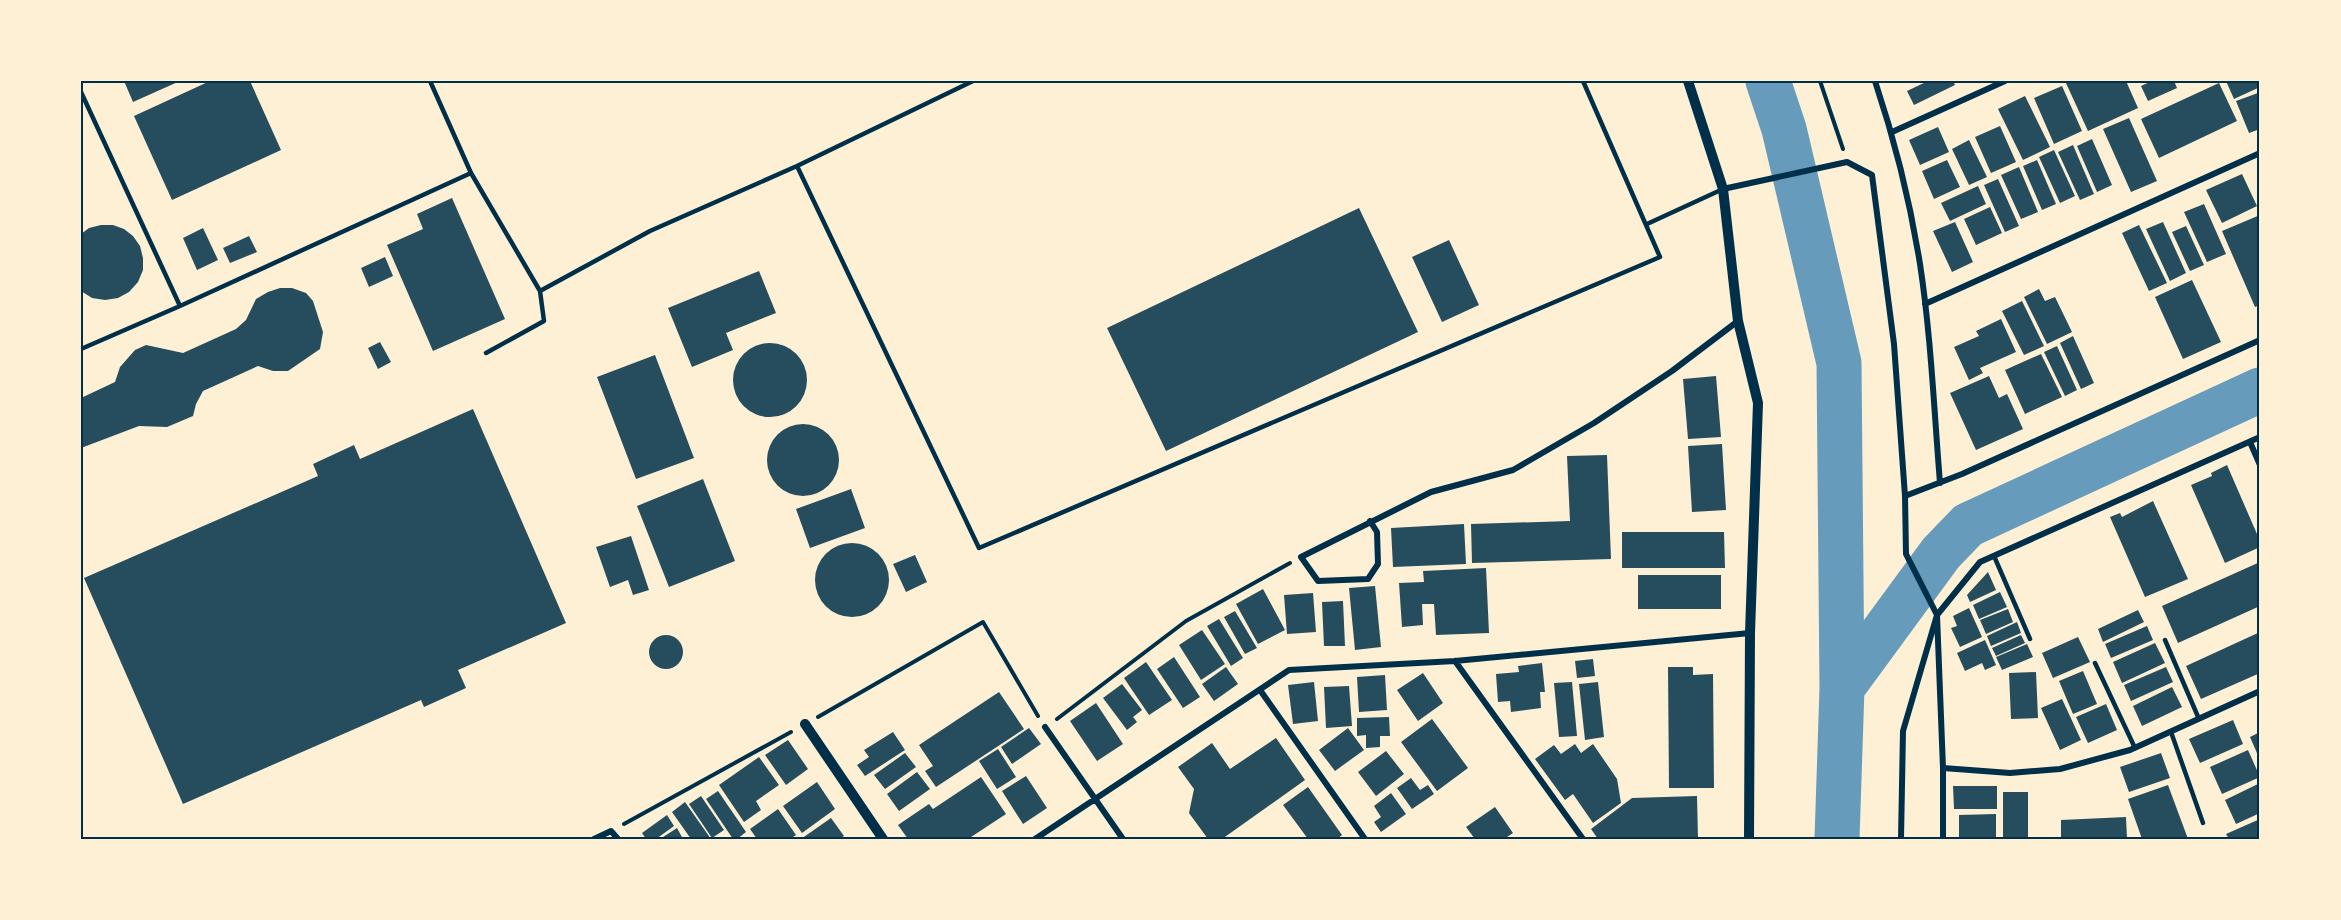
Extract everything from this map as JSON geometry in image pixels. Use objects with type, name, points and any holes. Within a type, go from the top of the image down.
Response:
[{"type":"street","points":[[1688,81],[1723,189],[1738,321],[1758,403],[1750,633],[1749,839]]},
{"type":"street","points":[[1875,81],[1892,132],[1906,190],[1925,304],[1940,483]]},
{"type":"street","points":[[1892,132],[2005,81]]},
{"type":"street","points":[[1925,304],[2260,153]]},
{"type":"street","points":[[1723,189],[1847,162],[1872,175],[1894,344],[1905,496],[1906,554],[1937,615],[1943,768],[1943,839]]},
{"type":"street","points":[[1370,521],[1377,532],[1378,564],[1368,579],[1318,580],[1301,557],[1370,521],[1431,492],[1513,470],[1594,423],[1672,371],[1738,321]]},
{"type":"street","points":[[1905,496],[1940,483],[2260,340]]},
{"type":"street","points":[[1902,839],[1903,731],[1937,615],[1980,562],[2260,437]]},
{"type":"street","points":[[2250,442],[2260,465]]},
{"type":"street","points":[[1035,839],[1289,670],[1455,661],[1750,633]]},
{"type":"street","points":[[1455,661],[1583,839]]},
{"type":"street","points":[[1260,690],[1365,839]]},
{"type":"street","points":[[1943,768],[2010,772],[2060,770],[2135,748],[2260,691]]},
{"type":"street","points":[[805,724],[883,839]]},
{"type":"street","points":[[1045,728],[1123,839]]},
{"type":"street","points":[[594,839],[611,831],[618,839]]},
{"type":"lane","points":[[430,81],[471,172],[540,291],[544,321],[486,353]]},
{"type":"lane","points":[[540,291],[650,231],[797,166],[973,81]]},
{"type":"lane","points":[[797,166],[979,548],[1660,256],[1583,81]]},
{"type":"lane","points":[[81,92],[180,306]]},
{"type":"lane","points":[[81,349],[471,172]]},
{"type":"lane","points":[[1647,224],[1723,189]]},
{"type":"lane","points":[[1994,556],[2030,639]]},
{"type":"lane","points":[[2165,640],[2199,719]]},
{"type":"lane","points":[[2095,663],[2135,748]]},
{"type":"lane","points":[[2171,732],[2203,823]]},
{"type":"path","points":[[1820,81],[1847,162]]},
{"type":"path","points":[[611,831],[983,622],[1045,728],[1186,621],[1301,557]]},
{"type":"building","points":[[124,81],[180,81],[133,102]]},
{"type":"building","points":[[210,81],[250,81],[281,150],[172,200],[134,116]]},
{"type":"building","points":[[1928,81],[1953,81],[1955,85],[1914,105],[1907,91]]},
{"type":"building","points":[[2065,81],[2126,81],[2138,108],[2088,131]]},
{"type":"building","points":[[2152,81],[2174,81],[2177,88],[2148,101],[2141,86]]},
{"type":"building","points":[[2226,81],[2260,81],[2260,87],[2234,99]]},
{"type":"building","points":[[2219,83],[2237,121],[2159,158],[2141,119]]},
{"type":"building","points":[[2062,86],[2082,131],[2054,144],[2034,98]]},
{"type":"building","points":[[2258,93],[2260,129],[2249,133],[2236,101]]},
{"type":"building","points":[[2025,96],[2050,147],[2023,160],[1998,109]]},
{"type":"building","points":[[2129,118],[2157,181],[2131,192],[2103,129]]},
{"type":"building","points":[[2000,126],[2016,162],[1991,173],[1975,137]]},
{"type":"building","points":[[1938,127],[1949,152],[1920,165],[1909,140]]},
{"type":"building","points":[[2092,139],[2112,185],[2097,192],[2077,146]]},
{"type":"building","points":[[1969,140],[1987,177],[1969,185],[1952,149]]},
{"type":"building","points":[[2073,145],[2094,194],[2080,200],[2058,152]]},
{"type":"building","points":[[2054,150],[2075,196],[2060,203],[2039,157]]},
{"type":"building","points":[[1947,160],[1960,187],[1934,199],[1922,171]]},
{"type":"building","points":[[2037,160],[2056,204],[2042,210],[2023,166]]},
{"type":"building","points":[[2019,167],[2038,212],[2021,219],[2001,175]]},
{"type":"building","points":[[2242,174],[2257,206],[2222,223],[2206,190]]},
{"type":"building","points":[[1998,179],[2019,226],[2005,232],[1984,185]]},
{"type":"building","points":[[1978,186],[1986,204],[1950,221],[1941,203]]},
{"type":"building","points":[[452,198],[505,319],[433,351],[387,245],[423,229],[417,214]]},
{"type":"building","points":[[2204,204],[2226,254],[2207,262],[2184,212]]},
{"type":"building","points":[[1990,207],[2002,233],[1976,245],[1964,219]]},
{"type":"building","points":[[1359,208],[1418,332],[1166,451],[1107,328]]},
{"type":"building","points":[[2260,215],[2260,305],[2255,307],[2222,231]]},
{"type":"building","points":[[1955,222],[1973,262],[1952,272],[1933,231]]},
{"type":"building","points":[[2163,222],[2186,273],[2170,281],[2146,229]]},
{"type":"building","points":[[113,225],[133,236],[140,246],[143,258],[143,270],[138,282],[129,292],[118,298],[105,300],[92,298],[81,291],[81,234],[89,228]]},
{"type":"building","points":[[2139,225],[2167,283],[2149,291],[2122,233]]},
{"type":"building","points":[[2186,226],[2204,265],[2190,271],[2172,232]]},
{"type":"building","points":[[203,228],[218,260],[197,270],[183,238]]},
{"type":"building","points":[[249,236],[257,252],[230,263],[223,248]]},
{"type":"building","points":[[1449,240],[1479,305],[1442,322],[1412,257]]},
{"type":"building","points":[[385,257],[393,276],[369,287],[361,268]]},
{"type":"building","points":[[759,271],[776,313],[726,333],[733,350],[692,367],[668,308]]},
{"type":"building","points":[[2192,280],[2221,342],[2183,359],[2155,297]]},
{"type":"building","points":[[280,288],[292,288],[306,293],[313,301],[323,332],[320,349],[288,371],[273,371],[258,366],[203,391],[193,416],[167,427],[139,426],[81,448],[81,398],[115,382],[120,367],[135,350],[146,345],[183,353],[236,329],[246,320],[256,299]]},
{"type":"building","points":[[2039,289],[2045,301],[2055,297],[2072,332],[2047,344],[2024,297]]},
{"type":"building","points":[[2022,301],[2044,346],[2024,355],[2002,311]]},
{"type":"building","points":[[2001,319],[2016,352],[1980,368],[1983,373],[1969,380],[1954,347],[1979,336],[1976,331]]},
{"type":"building","points":[[2073,336],[2094,383],[2081,389],[2060,343]]},
{"type":"building","points":[[380,342],[391,362],[378,369],[368,348]]},
{"type":"building","points":[[770,343],[791,349],[801,359],[807,380],[801,401],[791,411],[770,417],[749,411],[739,401],[733,380],[739,359],[749,349]]},
{"type":"building","points":[[2057,346],[2077,390],[2065,396],[2044,352]]},
{"type":"building","points":[[2041,354],[2062,397],[2025,414],[2005,370]]},
{"type":"building","points":[[655,355],[694,458],[636,479],[597,377]]},
{"type":"building","points":[[1716,376],[1721,437],[1688,439],[1683,379]]},
{"type":"building","points":[[1989,376],[1999,398],[2007,394],[2023,429],[1976,450],[1950,393]]},
{"type":"building","points":[[473,409],[566,623],[458,670],[466,688],[424,707],[421,700],[183,804],[84,578],[318,476],[313,464],[354,445],[360,459]]},
{"type":"building","points":[[803,424],[823,430],[833,440],[839,460],[833,480],[823,490],[803,496],[783,490],[773,480],[767,460],[773,440],[783,430]]},
{"type":"building","points":[[1722,444],[1726,510],[1692,512],[1688,446]]},
{"type":"building","points":[[1607,455],[1611,559],[1472,563],[1471,524],[1570,521],[1567,456]]},
{"type":"building","points":[[2227,465],[2260,541],[2260,547],[2225,563],[2191,485],[2212,476],[2211,473]]},
{"type":"building","points":[[703,479],[735,561],[669,587],[637,506]]},
{"type":"building","points":[[851,489],[865,528],[810,548],[796,509]]},
{"type":"building","points":[[2153,501],[2188,579],[2145,597],[2110,517],[2120,513],[2122,517]]},
{"type":"building","points":[[1464,524],[1466,564],[1393,567],[1391,528]]},
{"type":"building","points":[[1622,532],[1724,532],[1725,568],[1622,568]]},
{"type":"building","points":[[631,536],[649,590],[633,595],[628,580],[610,587],[596,547]]},
{"type":"building","points":[[852,543],[873,549],[883,559],[889,580],[883,601],[873,611],[852,617],[831,611],[821,601],[815,580],[821,559],[831,549]]},
{"type":"building","points":[[915,555],[927,582],[906,592],[893,564]]},
{"type":"building","points":[[2260,562],[2260,606],[2178,643],[2162,606]]},
{"type":"building","points":[[1486,568],[1489,633],[1436,635],[1434,604],[1422,604],[1423,625],[1402,627],[1399,583],[1424,582],[1423,571]]},
{"type":"building","points":[[1988,572],[1996,590],[1970,602],[1967,595]]},
{"type":"building","points":[[1638,575],[1721,575],[1721,609],[1638,609]]},
{"type":"building","points":[[1375,586],[1381,647],[1355,650],[1349,588]]},
{"type":"building","points":[[1263,589],[1285,630],[1258,644],[1236,604]]},
{"type":"building","points":[[2000,592],[2007,607],[1979,619],[1973,605]]},
{"type":"building","points":[[1313,593],[1316,632],[1287,634],[1284,595]]},
{"type":"building","points":[[1343,601],[1345,646],[1324,646],[1322,602]]},
{"type":"building","points":[[1969,608],[1982,637],[1960,647],[1951,628],[1957,626],[1953,616]]},
{"type":"building","points":[[2008,609],[2013,622],[1986,634],[1980,620]]},
{"type":"building","points":[[2138,610],[2144,622],[2103,642],[2098,629]]},
{"type":"building","points":[[1235,611],[1257,648],[1245,654],[1224,617]]},
{"type":"building","points":[[1219,619],[1243,658],[1231,666],[1207,626]]},
{"type":"building","points":[[2017,622],[2021,633],[1991,646],[1987,636]]},
{"type":"building","points":[[2147,626],[2153,640],[2111,658],[2105,644]]},
{"type":"building","points":[[1202,630],[1225,664],[1201,680],[1179,645]]},
{"type":"building","points":[[2260,632],[2260,673],[2201,699],[2186,666]]},
{"type":"building","points":[[666,635],[678,640],[683,652],[678,664],[666,669],[654,664],[649,652],[654,640]]},
{"type":"building","points":[[2021,635],[2025,643],[1996,656],[1992,648]]},
{"type":"building","points":[[2078,637],[2090,662],[2053,678],[2042,653]]},
{"type":"building","points":[[1985,640],[1996,665],[1985,670],[1982,663],[1965,671],[1957,653]]},
{"type":"building","points":[[2155,643],[2165,663],[2122,683],[2113,662]]},
{"type":"building","points":[[2027,644],[2033,657],[2002,670],[1996,657]]},
{"type":"building","points":[[1174,657],[1200,697],[1183,708],[1157,669]]},
{"type":"building","points":[[1593,659],[1595,676],[1577,678],[1575,661]]},
{"type":"building","points":[[1146,662],[1172,700],[1149,715],[1124,678]]},
{"type":"building","points":[[1542,663],[1545,692],[1540,692],[1541,708],[1511,712],[1510,701],[1498,702],[1496,674],[1519,672],[1518,666]]},
{"type":"building","points":[[1226,667],[1238,684],[1214,701],[1202,684]]},
{"type":"building","points":[[1668,667],[1693,667],[1693,675],[1713,674],[1714,788],[1669,788]]},
{"type":"building","points":[[2166,667],[2173,682],[2131,701],[2124,685]]},
{"type":"building","points":[[2083,671],[2097,704],[2073,714],[2059,681]]},
{"type":"building","points":[[2036,672],[2038,718],[2011,719],[2009,673]]},
{"type":"building","points":[[1423,673],[1443,703],[1418,721],[1397,690]]},
{"type":"building","points":[[1385,675],[1387,710],[1359,712],[1357,677]]},
{"type":"building","points":[[1314,682],[1318,721],[1293,724],[1288,685]]},
{"type":"building","points":[[1572,682],[1577,736],[1559,737],[1554,683]]},
{"type":"building","points":[[1598,682],[1604,737],[1585,740],[1579,684]]},
{"type":"building","points":[[1122,684],[1142,710],[1133,717],[1137,722],[1127,730],[1103,698]]},
{"type":"building","points":[[1349,686],[1352,726],[1326,728],[1324,687]]},
{"type":"building","points":[[2172,687],[2182,707],[2142,726],[2133,706]]},
{"type":"building","points":[[999,692],[1024,729],[936,787],[925,771],[933,766],[919,745]]},
{"type":"building","points":[[2062,699],[2081,740],[2060,750],[2041,708]]},
{"type":"building","points":[[1096,703],[1123,744],[1097,761],[1070,721]]},
{"type":"building","points":[[2106,704],[2117,730],[2088,743],[2076,717]]},
{"type":"building","points":[[1389,717],[1390,736],[1380,736],[1380,747],[1366,748],[1366,735],[1357,736],[1357,718]]},
{"type":"building","points":[[1432,719],[1468,768],[1437,791],[1401,742]]},
{"type":"building","points":[[2233,720],[2243,744],[2200,763],[2189,739]]},
{"type":"building","points":[[1029,728],[1041,744],[1012,764],[1001,747]]},
{"type":"building","points":[[1348,728],[1364,750],[1335,771],[1319,750]]},
{"type":"building","points":[[893,732],[905,750],[865,776],[857,765],[869,757],[864,750]]},
{"type":"building","points":[[2260,732],[2260,760],[2250,737]]},
{"type":"building","points":[[1276,738],[1305,780],[1222,839],[1208,839],[1189,813],[1194,789],[1178,767],[1212,743],[1230,769]]},
{"type":"building","points":[[788,740],[808,769],[786,785],[765,755]]},
{"type":"building","points":[[1575,744],[1581,753],[1593,744],[1617,779],[1621,803],[1593,823],[1573,794],[1565,800],[1535,759],[1554,745],[1561,754]]},
{"type":"building","points":[[998,749],[1016,777],[997,789],[979,761]]},
{"type":"building","points":[[2248,750],[2260,777],[2222,794],[2210,767]]},
{"type":"building","points":[[1386,751],[1404,774],[1376,796],[1358,772]]},
{"type":"building","points":[[905,753],[916,767],[885,789],[874,775]]},
{"type":"building","points":[[2161,753],[2170,778],[2129,792],[2120,767]]},
{"type":"building","points":[[759,757],[779,785],[756,801],[761,810],[744,822],[719,785]]},
{"type":"building","points":[[917,772],[930,789],[899,811],[887,794]]},
{"type":"building","points":[[1026,776],[1047,808],[1023,824],[1002,791]]},
{"type":"building","points":[[981,777],[1006,814],[968,839],[908,839],[898,825],[929,804],[933,809]]},
{"type":"building","points":[[1411,778],[1420,790],[1428,785],[1434,794],[1412,809],[1397,788]]},
{"type":"building","points":[[817,782],[835,809],[802,833],[783,806]]},
{"type":"building","points":[[2260,783],[2260,813],[2236,824],[2225,800]]},
{"type":"building","points":[[2168,785],[2188,839],[2142,839],[2128,799]]},
{"type":"building","points":[[1953,786],[1997,786],[1997,809],[1954,809]]},
{"type":"building","points":[[1308,787],[1342,835],[1337,839],[1308,839],[1283,805]]},
{"type":"building","points":[[718,791],[746,832],[737,839],[733,839],[706,799]]},
{"type":"building","points":[[2003,792],[2028,792],[2028,839],[2003,839]]},
{"type":"building","points":[[1391,793],[1406,814],[1381,832],[1374,822],[1381,817],[1374,806]]},
{"type":"building","points":[[701,796],[724,830],[712,838],[689,804]]},
{"type":"building","points":[[1697,796],[1698,839],[1598,839],[1591,829],[1632,798]]},
{"type":"building","points":[[685,802],[711,839],[691,839],[672,812]]},
{"type":"building","points":[[1495,807],[1513,833],[1504,839],[1475,839],[1466,827]]},
{"type":"building","points":[[778,809],[796,835],[790,839],[757,839],[750,829]]},
{"type":"building","points":[[1996,814],[1996,839],[1959,839],[1959,815]]},
{"type":"building","points":[[667,815],[674,826],[656,839],[646,839],[642,833]]},
{"type":"building","points":[[2126,817],[2127,839],[2061,839],[2061,820]]},
{"type":"building","points":[[831,818],[844,836],[839,839],[801,839]]},
{"type":"building","points":[[2260,819],[2260,839],[2229,839],[2226,834]]},
{"type":"building","points":[[677,828],[683,839],[660,839]]},
{"type":"waterway","points":[[1768,81],[1784,129],[1839,363],[1842,688],[1837,839]]},
{"type":"waterway","points":[[1842,688],[1941,553],[1968,525],[2260,390]]}]
